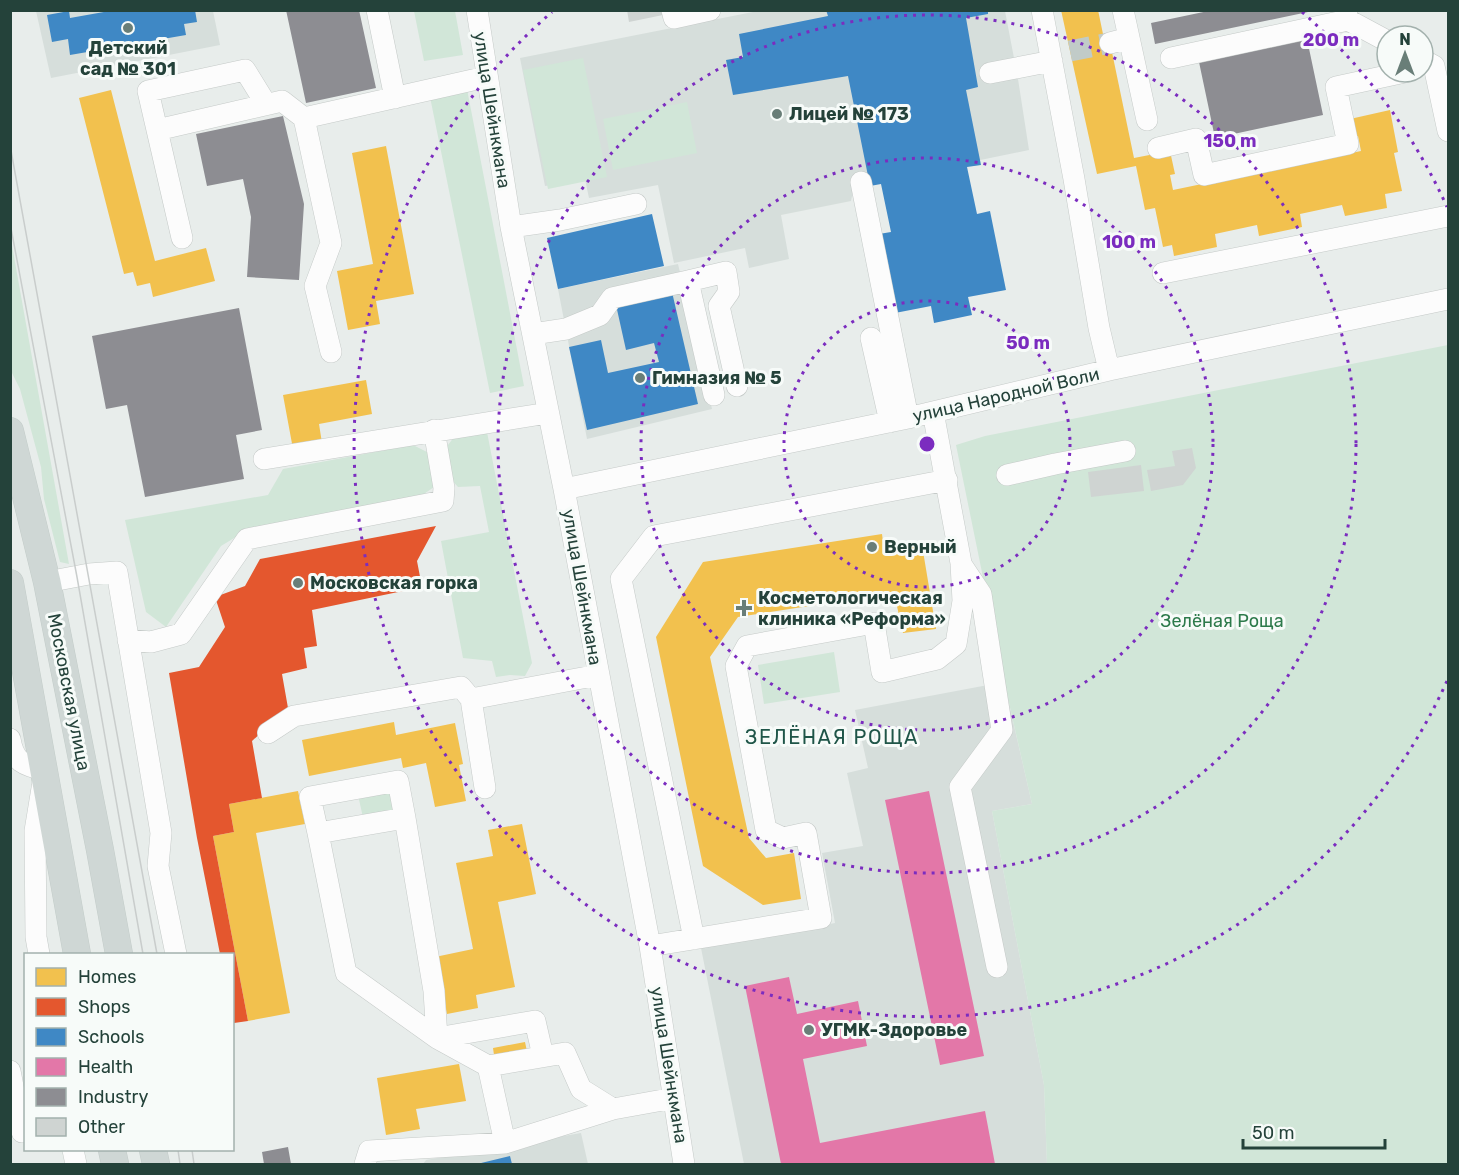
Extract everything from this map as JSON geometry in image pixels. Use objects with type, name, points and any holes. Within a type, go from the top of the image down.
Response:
[{"type":"main road","name":"Московская улица","points":[[10,431],[47,582],[118,950]]},
{"type":"main road","points":[[11,588],[47,582]]},
{"type":"main road","name":"Московская улица","points":[[11,588],[18,663],[45,770],[76,952]]},
{"type":"street","points":[[377,10],[395,98]]},
{"type":"street","name":"улица Шейнкмана","points":[[477,10],[511,227],[564,489],[650,946],[684,1164]]},
{"type":"street","points":[[672,10],[674,18],[710,10]]},
{"type":"street","points":[[1042,10],[1058,55],[1074,178],[1099,328],[1109,370]]},
{"type":"street","points":[[1123,10],[1119,40],[1147,120]]},
{"type":"street","points":[[1171,58],[1347,15],[1375,33]]},
{"type":"street","points":[[990,73],[1058,55]]},
{"type":"street","points":[[182,238],[148,91],[245,70],[266,104]]},
{"type":"street","points":[[304,118],[486,77]]},
{"type":"street","points":[[1158,148],[1196,139],[1204,175],[1348,144],[1336,87],[1375,79]]},
{"type":"street","points":[[1433,84],[1449,131]]},
{"type":"street","points":[[157,129],[282,100],[304,118],[331,243],[315,286],[331,352]]},
{"type":"street","points":[[861,182],[899,420]]},
{"type":"street","points":[[511,227],[560,220],[636,204]]},
{"type":"street","points":[[1163,273],[1449,216]]},
{"type":"street","points":[[533,334],[566,328],[600,315],[612,298],[726,272],[729,292],[719,306],[737,386]]},
{"type":"street","points":[[688,281],[714,395]]},
{"type":"street","name":"улица Народной Воли","points":[[564,489],[899,420],[1109,370],[1449,299]]},
{"type":"street","points":[[870,338],[899,420]]},
{"type":"street","points":[[650,946],[820,918],[806,833],[783,838],[766,830],[735,666],[747,646],[874,623],[882,672],[936,659],[956,644],[963,601],[961,563],[933,412]]},
{"type":"street","points":[[264,459],[548,413]]},
{"type":"street","points":[[128,640],[151,642],[181,634],[247,539],[443,501],[444,488],[434,430]]},
{"type":"street","points":[[1007,475],[1125,451]]},
{"type":"street","points":[[694,939],[621,579],[654,536],[947,480]]},
{"type":"street","points":[[961,563],[981,594],[1002,730],[960,787],[997,967]]},
{"type":"street","points":[[47,582],[89,574],[117,572],[161,833],[158,866],[176,953]]},
{"type":"street","points":[[471,699],[598,675]]},
{"type":"street","points":[[268,733],[294,716],[461,687],[471,699],[485,788]]},
{"type":"street","points":[[10,739],[16,757],[24,765],[45,770],[35,831],[37,946]]},
{"type":"street","points":[[437,1038],[434,991],[398,782],[310,797],[346,973],[437,1038],[488,1066],[565,1053],[581,1089],[613,1108]]},
{"type":"street","points":[[318,833],[405,818]]},
{"type":"street","points":[[437,1038],[534,1021],[543,1056]]},
{"type":"street","points":[[488,1066],[505,1143]]},
{"type":"street","points":[[10,1071],[22,1132],[24,1132]]},
{"type":"street","points":[[365,1164],[369,1151],[505,1143],[613,1108],[674,1098]]},
{"type":"shaded area","name":"Детский сад № 301","points":[[36,11],[213,11],[220,45],[51,78]]},
{"type":"shaded area","name":"Лицей № 173","points":[[758,11],[1005,11],[1029,150],[854,186],[851,201],[781,215],[789,259],[749,268],[745,248],[674,263],[658,185],[589,198],[585,179],[545,186],[520,58]]},
{"type":"shaded area","name":"Гимназия № 5","points":[[678,264],[712,409],[587,439],[558,289]]},
{"type":"shaded area","points":[[1004,682],[1032,804],[992,811],[1044,1085],[1047,1164],[744,1164],[701,948],[835,923],[822,853],[863,846],[847,773],[868,768],[855,710]]},
{"type":"shaded area","points":[[581,1133],[588,1164],[423,1164],[426,1160]]},
{"type":"green space","points":[[414,11],[455,11],[463,55],[424,61]]},
{"type":"green space","points":[[583,58],[607,177],[548,189],[523,70]]},
{"type":"green space","points":[[467,89],[524,386],[490,393],[430,97]]},
{"type":"green space","points":[[687,102],[697,153],[613,170],[603,119]]},
{"type":"green space","points":[[10,240],[69,564],[60,562],[44,499],[41,467],[20,389],[11,371]]},
{"type":"green space","name":"Зелёная Роща","points":[[1448,345],[1448,1164],[1047,1164],[1044,1085],[992,811],[1032,804],[1006,690],[956,445],[985,436]]},
{"type":"green space","points":[[487,432],[532,663],[525,676],[496,677],[492,661],[463,658],[441,541],[489,532],[480,486],[458,487],[450,478],[445,449],[454,437]]},
{"type":"green space","points":[[413,445],[427,452],[434,487],[421,496],[249,529],[221,546],[166,627],[146,612],[125,520],[268,495],[283,469]]},
{"type":"green space","points":[[834,652],[840,692],[764,704],[758,665]]},
{"type":"green space","points":[[393,789],[397,816],[364,822],[358,795]]},
{"type":"building: Homes","points":[[1061,10],[1098,10],[1103,34],[1108,33],[1134,158],[1170,151],[1175,174],[1170,175],[1173,190],[1361,151],[1358,136],[1354,137],[1350,119],[1390,110],[1398,152],[1394,153],[1402,191],[1385,194],[1387,208],[1345,216],[1342,205],[1300,214],[1302,227],[1259,236],[1257,225],[1215,234],[1217,247],[1174,256],[1172,245],[1163,247],[1155,208],[1145,210],[1136,166],[1097,174]]},
{"type":"building: Homes","points":[[111,90],[155,261],[206,248],[215,281],[153,297],[150,283],[137,286],[133,272],[124,274],[79,98]]},
{"type":"building: Homes","points":[[386,146],[414,294],[376,301],[380,324],[348,330],[337,271],[373,264],[352,153]]},
{"type":"building: Homes","points":[[366,380],[372,414],[319,424],[322,443],[293,449],[283,395]]},
{"type":"building: Homes","points":[[882,534],[884,550],[922,545],[936,629],[903,633],[894,593],[738,617],[710,657],[749,838],[766,858],[794,853],[801,899],[763,905],[703,866],[656,637],[703,562]]},
{"type":"building: Homes","points":[[394,722],[396,735],[455,723],[463,764],[459,765],[466,801],[435,807],[426,763],[403,768],[401,758],[309,776],[302,740]]},
{"type":"building: Homes","points":[[298,791],[305,824],[256,833],[290,1013],[248,1021],[213,836],[234,832],[229,804]]},
{"type":"building: Homes","points":[[522,824],[536,894],[498,902],[515,987],[476,995],[478,1008],[447,1014],[435,957],[473,949],[456,863],[493,856],[488,830]]},
{"type":"building: Homes","points":[[525,1042],[528,1056],[495,1062],[493,1048]]},
{"type":"building: Homes","points":[[459,1064],[466,1101],[416,1109],[420,1129],[386,1135],[377,1078]]},
{"type":"building: Shops","name":"Московская горка","points":[[436,526],[417,561],[422,587],[312,610],[317,646],[304,648],[307,668],[282,674],[288,708],[252,741],[262,798],[229,804],[234,832],[213,836],[248,1021],[234,1023],[234,953],[220,953],[197,838],[169,673],[199,667],[225,627],[215,597],[245,586],[260,559]]},
{"type":"building: Schools","points":[[115,10],[195,10],[197,22],[184,24],[186,35],[70,55],[68,39],[52,42],[47,15],[69,11],[70,18]]},
{"type":"building: Schools","points":[[826,10],[988,10],[988,14],[966,18],[978,87],[966,90],[981,165],[967,167],[977,214],[990,211],[1006,290],[968,297],[972,315],[934,323],[931,306],[895,313],[879,234],[891,232],[881,184],[870,186],[848,76],[733,95],[726,60],[743,57],[739,34],[828,16]]},
{"type":"building: Schools","points":[[652,214],[664,266],[558,289],[547,238]]},
{"type":"building: Schools","points":[[672,292],[698,404],[587,430],[569,347],[601,340],[608,373],[659,362],[654,343],[626,350],[616,305]]},
{"type":"building: Schools","points":[[510,1156],[512,1164],[477,1164]]},
{"type":"building: Health","points":[[929,791],[984,1056],[940,1065],[885,800]]},
{"type":"building: Health","points":[[789,977],[797,1014],[858,1001],[867,1046],[803,1059],[820,1143],[985,1111],[995,1164],[781,1164],[745,986]]},
{"type":"building: Industry","points":[[286,10],[359,10],[376,88],[306,103]]},
{"type":"building: Industry","points":[[1213,10],[1308,10],[1308,12],[1155,44],[1151,23]]},
{"type":"building: Industry","points":[[1307,39],[1323,115],[1215,138],[1199,62]]},
{"type":"building: Industry","points":[[283,116],[304,204],[299,280],[247,277],[251,217],[243,179],[207,186],[196,134]]},
{"type":"building: Industry","points":[[239,308],[262,430],[236,435],[244,479],[145,497],[127,405],[106,409],[92,336]]},
{"type":"building: Industry","points":[[288,1147],[291,1164],[264,1164],[262,1152]]},
{"type":"building: Other","points":[[627,10],[662,10],[663,15],[629,22]]},
{"type":"building: Other","points":[[1192,448],[1196,468],[1183,485],[1151,491],[1147,470],[1175,466],[1172,451]]},
{"type":"building: Other","points":[[1141,465],[1144,491],[1091,497],[1088,472]]},
{"type":"tunnel","points":[[1070,51],[1110,43]]},
{"type":"tram line","points":[[10,145],[157,953]]},
{"type":"tram line","points":[[10,223],[77,577],[143,953]]},
{"type":"tram line","points":[[178,1151],[180,1164]]},
{"type":"tram line","points":[[192,1151],[194,1164]]},
{"type":"place","name":"Детский сад № 301","points":[[128,28]]},
{"type":"place","name":"Лицей № 173","points":[[777,114]]},
{"type":"place","name":"Гимназия № 5","points":[[640,378]]},
{"type":"place","name":"Верный","points":[[872,547]]},
{"type":"place","name":"Московская горка","points":[[298,583]]},
{"type":"place","name":"Косметологическая клиника «Реформа»","points":[[744,608]]},
{"type":"place","name":"УГМК-Здоровье","points":[[809,1030]]},
{"type":"district","name":"ЗЕЛЁНАЯ РОЩА","points":[[832,737]]}]
